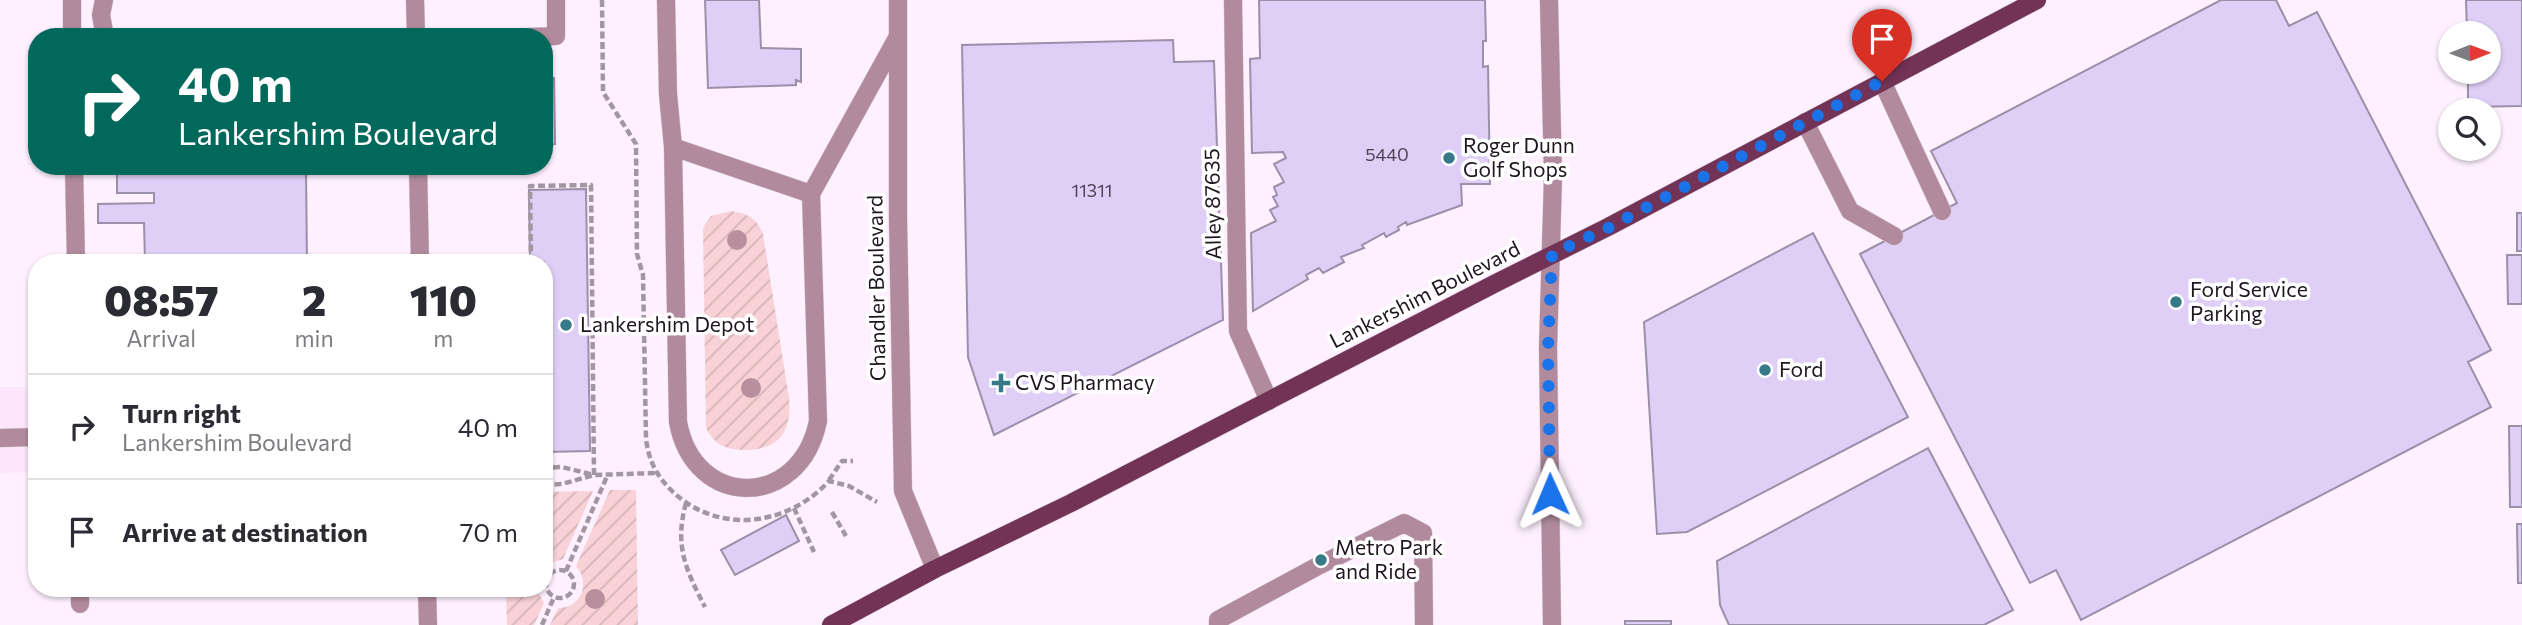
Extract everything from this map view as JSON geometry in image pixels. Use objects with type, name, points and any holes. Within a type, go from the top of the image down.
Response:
[{"type":"main road","name":"Lankershim Boulevard","points":[[831,625],[935,569],[1071,503],[1552,254],[1608,228],[2031,2]]},
{"type":"street","points":[[72,0],[72,28]]},
{"type":"street","points":[[103,28],[101,15],[104,0]]},
{"type":"street","points":[[415,0],[416,28]]},
{"type":"street","points":[[553,36],[556,36],[555,0]]},
{"type":"street","points":[[666,0],[668,94],[673,147],[678,422],[681,440],[689,457],[717,481],[735,486],[755,487],[773,483],[790,473],[804,459],[814,440],[818,421],[811,194],[899,34]]},
{"type":"street","name":"Chandler Boulevard","points":[[898,0],[898,217],[903,491],[935,569]]},
{"type":"street","name":"Alley 87635","points":[[1233,0],[1238,331],[1269,401]]},
{"type":"street","points":[[1549,0],[1553,177],[1548,348],[1552,625]]},
{"type":"street","points":[[1882,81],[1942,211]]},
{"type":"street","points":[[1805,122],[1850,211],[1894,236]]},
{"type":"street","points":[[673,147],[811,194]]},
{"type":"street","points":[[74,175],[76,254]]},
{"type":"street","points":[[418,175],[420,254]]},
{"type":"street","points":[[0,438],[28,437]]},
{"type":"street","points":[[1218,623],[1316,567],[1404,523],[1423,533],[1424,625]]},
{"type":"street","points":[[427,597],[428,625]]},
{"type":"path","points":[[531,254],[530,186],[591,185],[594,475]]},
{"type":"path","points":[[829,481],[842,461],[853,461]]},
{"type":"path","points":[[553,468],[562,467],[594,475]]},
{"type":"path","points":[[553,484],[594,475],[656,473]]},
{"type":"path","points":[[566,571],[608,474]]},
{"type":"path","points":[[686,503],[680,539],[684,563],[705,607]]},
{"type":"path","points":[[794,508],[814,552]]},
{"type":"path","points":[[832,512],[846,536]]},
{"type":"path","points":[[542,625],[554,597],[567,597],[573,590],[574,581],[566,571],[557,569],[553,572]]},
{"type":"shaded area","points":[[731,211],[751,217],[763,234],[789,398],[788,420],[782,436],[768,446],[747,450],[722,446],[706,428],[703,228],[711,216]]},
{"type":"shaded area","points":[[0,387],[28,387],[28,472],[0,473]]},
{"type":"shaded area","points":[[610,490],[636,490],[638,625],[550,625],[558,608],[573,604],[581,594],[583,580],[576,566]]},
{"type":"shaded area","points":[[593,491],[563,559],[553,562],[553,492]]},
{"type":"shaded area","points":[[506,597],[541,597],[544,603],[534,625],[507,625]]},
{"type":"building","points":[[705,0],[759,0],[761,48],[801,49],[801,82],[796,80],[796,85],[708,88]]},
{"type":"building","points":[[1259,0],[1485,0],[1486,41],[1483,41],[1483,67],[1488,66],[1490,184],[1461,184],[1462,205],[1407,225],[1406,222],[1398,227],[1399,230],[1386,237],[1384,233],[1362,245],[1364,248],[1341,257],[1344,262],[1323,273],[1319,268],[1306,275],[1308,279],[1253,311],[1251,233],[1276,221],[1270,210],[1278,206],[1273,197],[1277,195],[1274,187],[1284,182],[1274,164],[1286,158],[1283,152],[1252,153],[1250,59],[1260,58]]},
{"type":"building","name":"Ford Service Parking","points":[[2221,0],[2276,0],[2289,26],[2317,12],[2491,350],[2468,362],[2491,407],[2081,620],[2056,570],[2030,583],[1860,254],[1957,203],[1931,151]]},
{"type":"building","points":[[2466,0],[2522,0],[2522,106],[2501,106],[2501,98],[2468,98],[2468,84],[2501,84],[2501,21],[2467,21]]},
{"type":"building","points":[[1173,40],[1174,62],[1214,61],[1223,320],[994,435],[968,357],[962,45]]},
{"type":"building","points":[[553,78],[554,78],[553,144]]},
{"type":"building","points":[[117,175],[306,175],[307,254],[145,254],[144,223],[98,223],[98,204],[154,203],[154,193],[117,193]]},
{"type":"building","name":"Lankershim Depot","points":[[586,189],[590,451],[553,452],[553,254],[530,254],[529,190]]},
{"type":"building","points":[[2517,213],[2522,213],[2522,251],[2517,251]]},
{"type":"building","name":"Ford","points":[[1813,233],[1908,417],[1687,532],[1657,534],[1644,322]]},
{"type":"building","points":[[2507,255],[2522,255],[2522,304],[2508,304]]},
{"type":"building","points":[[2509,426],[2522,426],[2522,507],[2510,507]]},
{"type":"building","points":[[1928,448],[2013,610],[1984,625],[1729,625],[1720,605],[1717,561]]},
{"type":"building","points":[[786,515],[799,541],[735,575],[721,550]]},
{"type":"building","points":[[2517,524],[2522,524],[2522,583],[2518,583]]},
{"type":"building","points":[[1625,621],[1671,621],[1671,625],[1625,625]]},
{"type":"place","name":"Roger Dunn Golf Shops","points":[[1449,158]]},
{"type":"place","name":"Ford Service Parking","points":[[2176,302]]},
{"type":"place","name":"Lankershim Depot","points":[[566,325]]},
{"type":"place","name":"Ford","points":[[1765,370]]},
{"type":"place","name":"CVS Pharmacy","points":[[1001,383]]},
{"type":"place","name":"Metro Park and Ride","points":[[1321,560]]},
{"type":"route","points":[[1550,494],[1548,348],[1552,254],[1608,228],[1882,81]]}]
